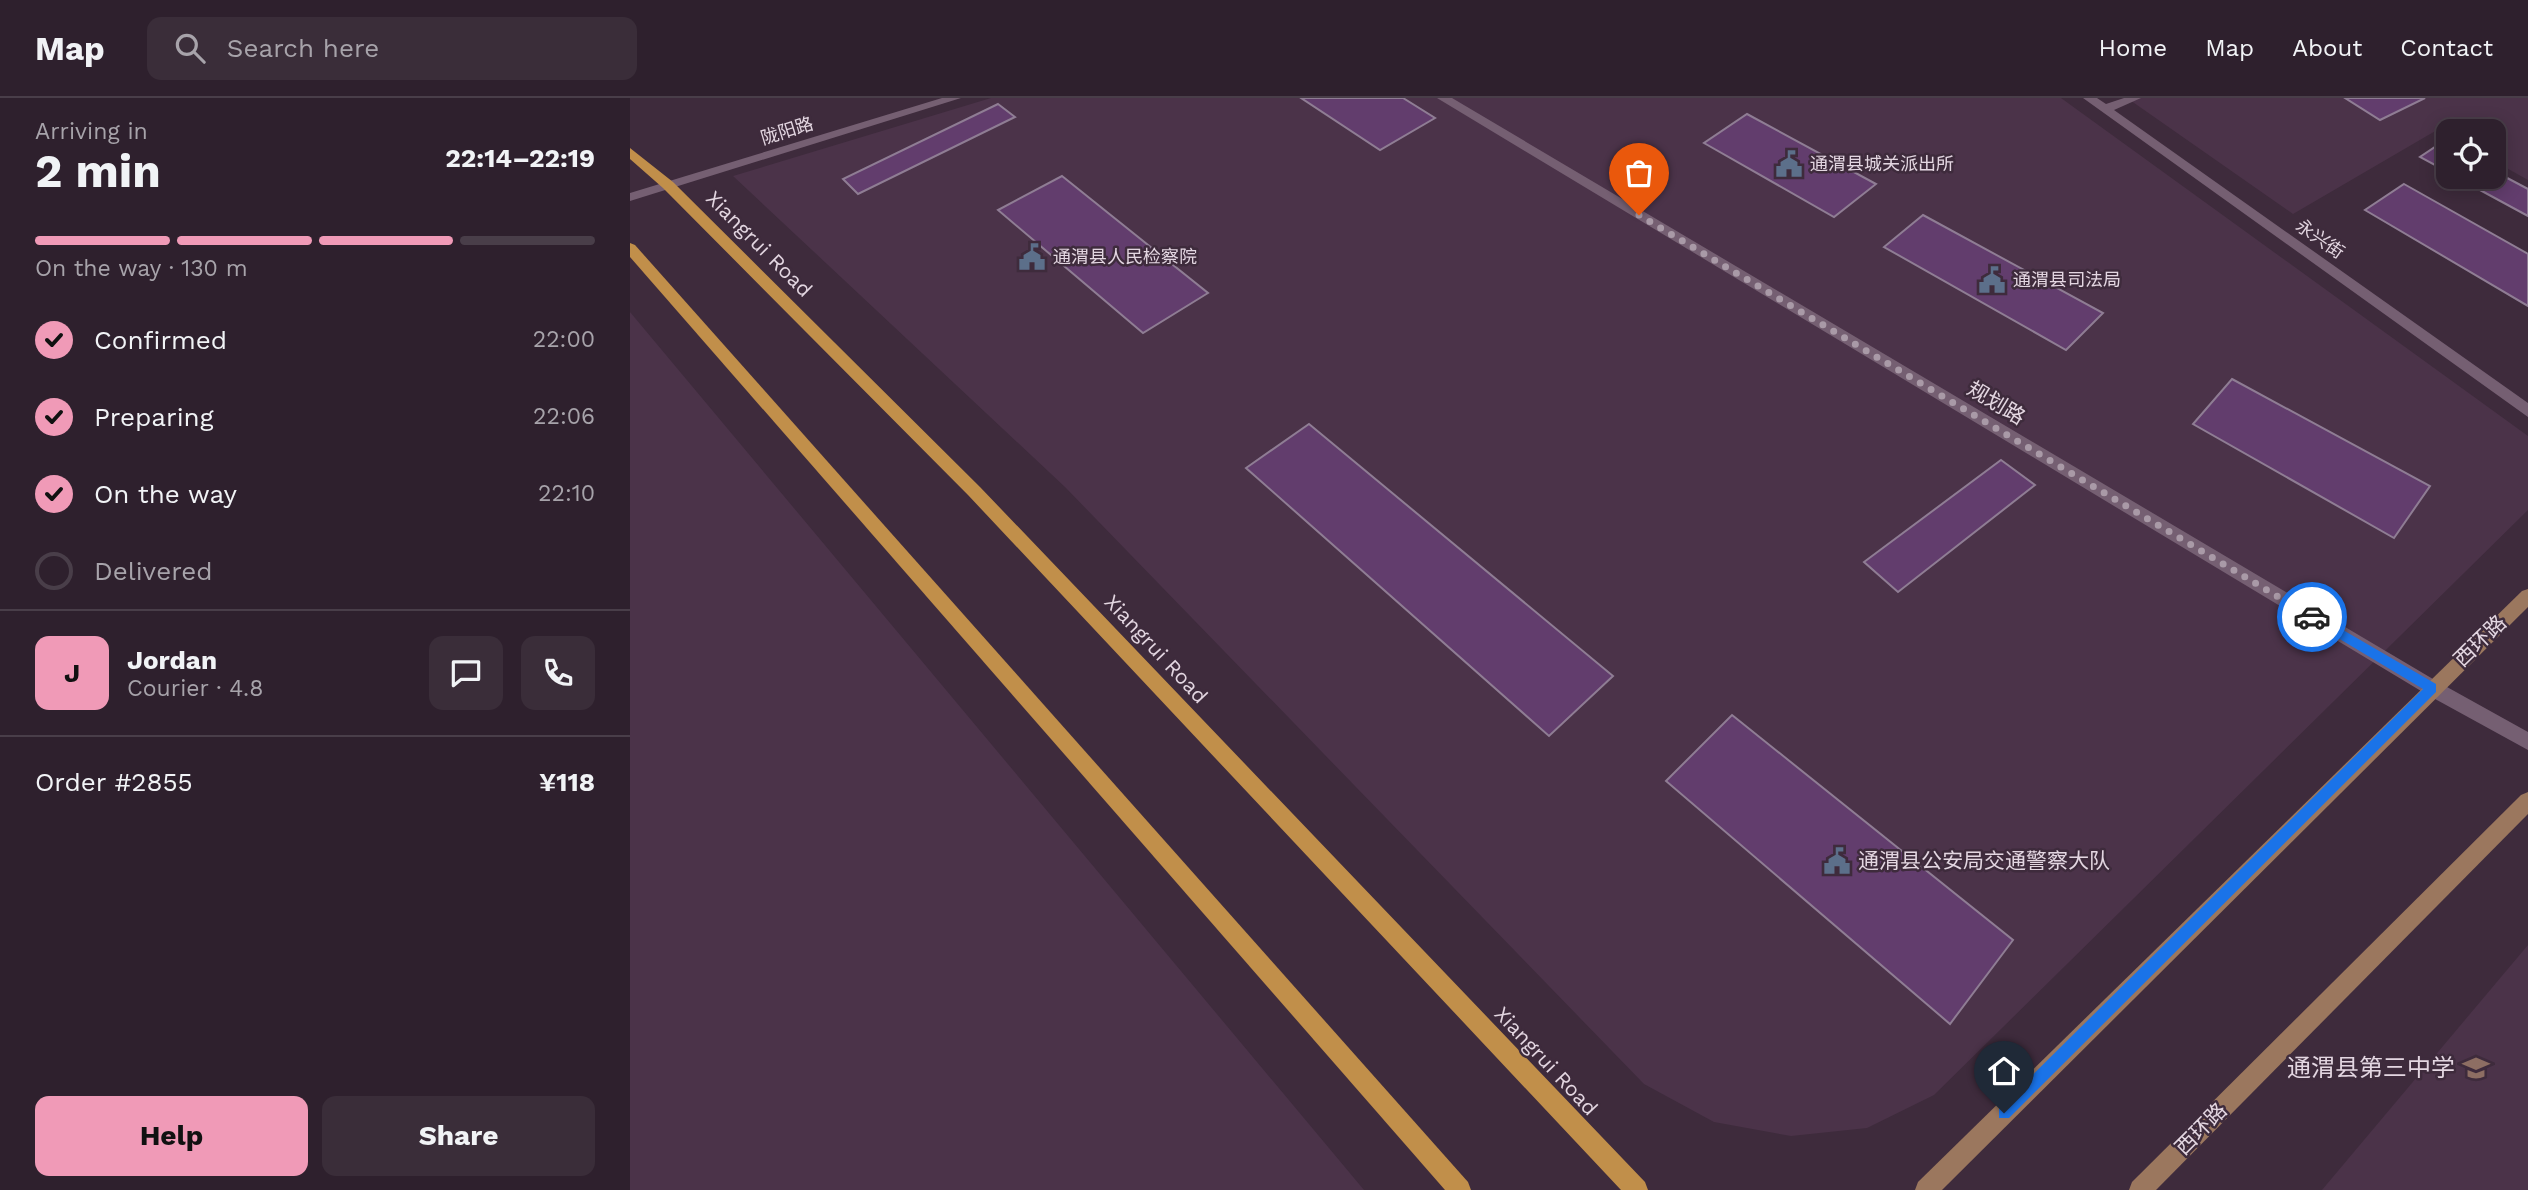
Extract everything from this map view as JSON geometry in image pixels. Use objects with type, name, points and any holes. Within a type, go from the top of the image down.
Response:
[{"type":"main road","name":"Xiangrui Road","points":[[630,152],[668,185],[975,491],[1637,1190]]},
{"type":"main road","points":[[630,248],[1460,1190]]},
{"type":"street","name":"陇阳路","points":[[630,197],[955,98]]},
{"type":"street","name":"规划路","points":[[1443,98],[2431,688],[2528,742]]},
{"type":"street","name":"永兴街","points":[[2089,98],[2528,411]]},
{"type":"street","points":[[2105,109],[2135,98]]},
{"type":"street","name":"西环路","points":[[1926,1190],[2431,688],[2528,596]]},
{"type":"street","name":"西环路","points":[[2140,1190],[2528,801]]},
{"type":"shaded area","points":[[991,98],[2061,98],[2528,436],[2528,510],[1934,1095],[1867,1128],[1791,1136],[1714,1122],[1644,1084],[1065,487],[733,176]]},
{"type":"shaded area","points":[[2127,98],[2528,98],[2528,180],[2506,168],[2506,119],[2436,119],[2436,131],[2293,214]]},
{"type":"shaded area","points":[[630,312],[1364,1190],[630,1190]]},
{"type":"shaded area","name":"通渭县第三中学","points":[[2528,945],[2528,1190],[2322,1190]]},
{"type":"building","points":[[1301,98],[1403,98],[1435,118],[1380,150]]},
{"type":"building","points":[[2345,98],[2425,98],[2380,120]]},
{"type":"building","points":[[998,104],[1015,117],[858,194],[843,179]]},
{"type":"building","name":"通渭县城关派出所","points":[[1747,114],[1876,184],[1834,217],[1704,143]]},
{"type":"building","points":[[2436,146],[2436,166],[2420,157]]},
{"type":"building","points":[[1062,176],[1208,293],[1143,333],[998,210]]},
{"type":"building","points":[[2506,177],[2528,189],[2528,216],[2478,189],[2506,189]]},
{"type":"building","points":[[2404,184],[2528,254],[2528,306],[2365,210]]},
{"type":"building","name":"通渭县司法局","points":[[1923,215],[2103,313],[2066,350],[1884,247]]},
{"type":"building","points":[[2232,379],[2430,486],[2394,538],[2193,424]]},
{"type":"building","points":[[1309,424],[1613,676],[1549,736],[1246,468]]},
{"type":"building","points":[[2001,460],[2035,485],[1898,592],[1864,562]]},
{"type":"building","name":"通渭县公安局交通警察大队","points":[[1732,715],[2013,940],[1950,1024],[1666,781]]},
{"type":"way so far","points":[[1639,215],[2312,617]]},
{"type":"place","name":"通渭县城关派出所","points":[[1789,164]]},
{"type":"place","name":"通渭县人民检察院","points":[[1032,257]]},
{"type":"place","name":"通渭县司法局","points":[[1992,280]]},
{"type":"place","name":"通渭县公安局交通警察大队","points":[[1837,861]]},
{"type":"place","name":"通渭县第三中学","points":[[2476,1068]]},
{"type":"route","points":[[2004,1113],[2431,688],[2312,617]]}]
